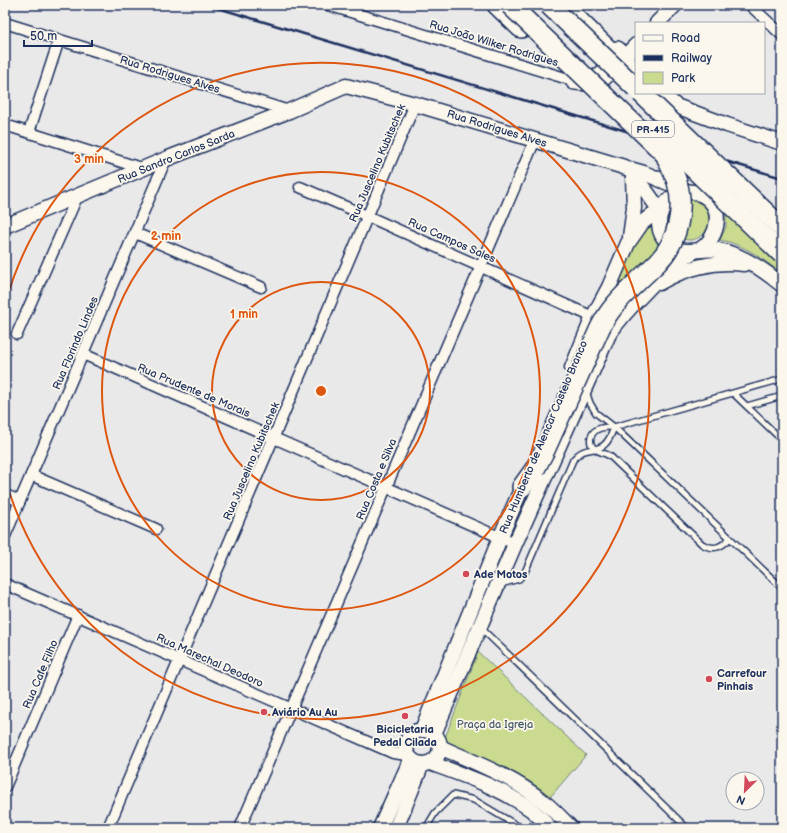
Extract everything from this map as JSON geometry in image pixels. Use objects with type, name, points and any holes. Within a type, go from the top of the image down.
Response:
[{"type":"highway","points":[[498,5],[574,80],[587,81],[601,78],[618,61],[620,54]]},
{"type":"highway","points":[[510,5],[665,154],[677,182],[680,197],[679,220],[672,241],[659,261],[607,315],[546,450],[522,487]]},
{"type":"highway","name":"PR-415","points":[[523,5],[782,254]]},
{"type":"highway","points":[[549,5],[635,87]]},
{"type":"highway","name":"PR-415","points":[[642,94],[782,228]]},
{"type":"main road","points":[[659,22],[675,5]]},
{"type":"main road","points":[[635,46],[620,54],[635,69]]},
{"type":"main road","name":"Rua Sandro Carlos Sarda","points":[[5,226],[166,159],[289,111],[346,86]]},
{"type":"main road","name":"Rua Rodrigues Alves","points":[[346,86],[415,104],[628,170],[644,173],[687,191]]},
{"type":"main road","points":[[662,94],[676,106],[782,143]]},
{"type":"main road","points":[[628,170],[661,212]]},
{"type":"main road","points":[[628,170],[634,208],[628,243]]},
{"type":"main road","points":[[782,216],[707,198],[694,192],[687,191],[679,192],[668,200],[661,212],[659,224],[660,231],[667,242],[678,249],[686,252],[717,250],[725,252],[755,265],[782,284]]},
{"type":"main road","points":[[696,251],[707,246],[713,238],[717,220],[713,204],[707,198]]},
{"type":"main road","name":"Rua Humberto de Alencar Castelo Branco","points":[[432,737],[466,621],[593,317],[609,287],[628,243],[642,223],[652,215],[661,212]]},
{"type":"main road","name":"Rua Humberto de Alencar Castelo Branco","points":[[432,737],[515,544],[609,334],[627,311],[664,272],[679,260],[696,251]]},
{"type":"main road","points":[[647,290],[683,272],[713,264],[731,263],[755,265]]},
{"type":"main road","points":[[550,828],[533,812],[506,794],[473,778],[418,760],[406,746],[408,739],[414,733],[432,737],[501,774],[545,802],[571,828]]},
{"type":"main road","points":[[380,828],[418,760],[439,754],[432,737]]},
{"type":"main road","points":[[396,828],[418,760]]},
{"type":"main road","points":[[521,804],[529,791]]},
{"type":"street","name":"Rua João Wilker Rodrigues","points":[[328,5],[582,83],[595,82],[604,79],[620,54]]},
{"type":"street","points":[[569,5],[620,54]]},
{"type":"street","points":[[750,5],[782,35]]},
{"type":"street","name":"Rua Rodrigues Alves","points":[[5,23],[289,111]]},
{"type":"street","points":[[29,132],[59,40]]},
{"type":"street","name":"Rua Juscelino Kubitschek","points":[[108,828],[415,104]]},
{"type":"street","points":[[5,125],[144,169]]},
{"type":"street","name":"Rua Costa e Silva","points":[[240,828],[535,140]]},
{"type":"street","name":"Rua Florindo Lindes","points":[[5,536],[166,159]]},
{"type":"street","name":"Rua Campos Sales","points":[[300,187],[593,317]]},
{"type":"street","points":[[17,334],[77,197]]},
{"type":"street","points":[[135,233],[261,287]]},
{"type":"street","name":"Rua Prudente de Morais","points":[[83,354],[515,544]]},
{"type":"street","points":[[31,475],[156,528]]},
{"type":"street","points":[[5,495],[20,501]]},
{"type":"street","name":"Rua Marechal Deodoro","points":[[5,584],[394,753],[418,760]]},
{"type":"street","name":"Rua Cafe Filho","points":[[5,787],[78,615]]},
{"type":"lane","points":[[730,538],[717,548],[708,547],[702,544],[610,456],[593,447],[591,443],[593,433],[600,428],[614,427],[734,394],[782,379]]},
{"type":"lane","points":[[585,389],[593,408],[600,416],[614,427],[782,588]]},
{"type":"lane","points":[[734,394],[782,440]]},
{"type":"lane","points":[[747,406],[782,396]]},
{"type":"lane","points":[[498,585],[519,579],[522,576],[573,460],[584,451],[597,450],[608,441],[614,427]]},
{"type":"lane","points":[[466,621],[480,626],[687,828]]},
{"type":"lane","points":[[426,828],[435,813],[453,795],[474,800],[521,828]]},
{"type":"green space","points":[[688,197],[701,202],[708,209],[711,217],[709,225],[704,233],[698,238],[690,240],[682,238],[678,235],[671,227],[668,219],[670,210]]},
{"type":"green space","points":[[726,212],[782,225],[782,274],[745,249],[720,240],[726,227]]},
{"type":"green space","points":[[645,226],[652,227],[655,239],[662,249],[606,310],[634,244]]},
{"type":"green space","name":"Praça da Igreja","points":[[478,652],[586,755],[545,803],[443,743]]},
{"type":"railway","points":[[208,5],[782,178]]},
{"type":"place","name":"Ade Motos","points":[[466,574]]},
{"type":"place","name":"Carrefour Pinhais","points":[[709,679]]},
{"type":"place","name":"Aviário Au Au","points":[[264,712]]},
{"type":"place","name":"Bicicletaria Pedal Cilada","points":[[405,716]]}]
